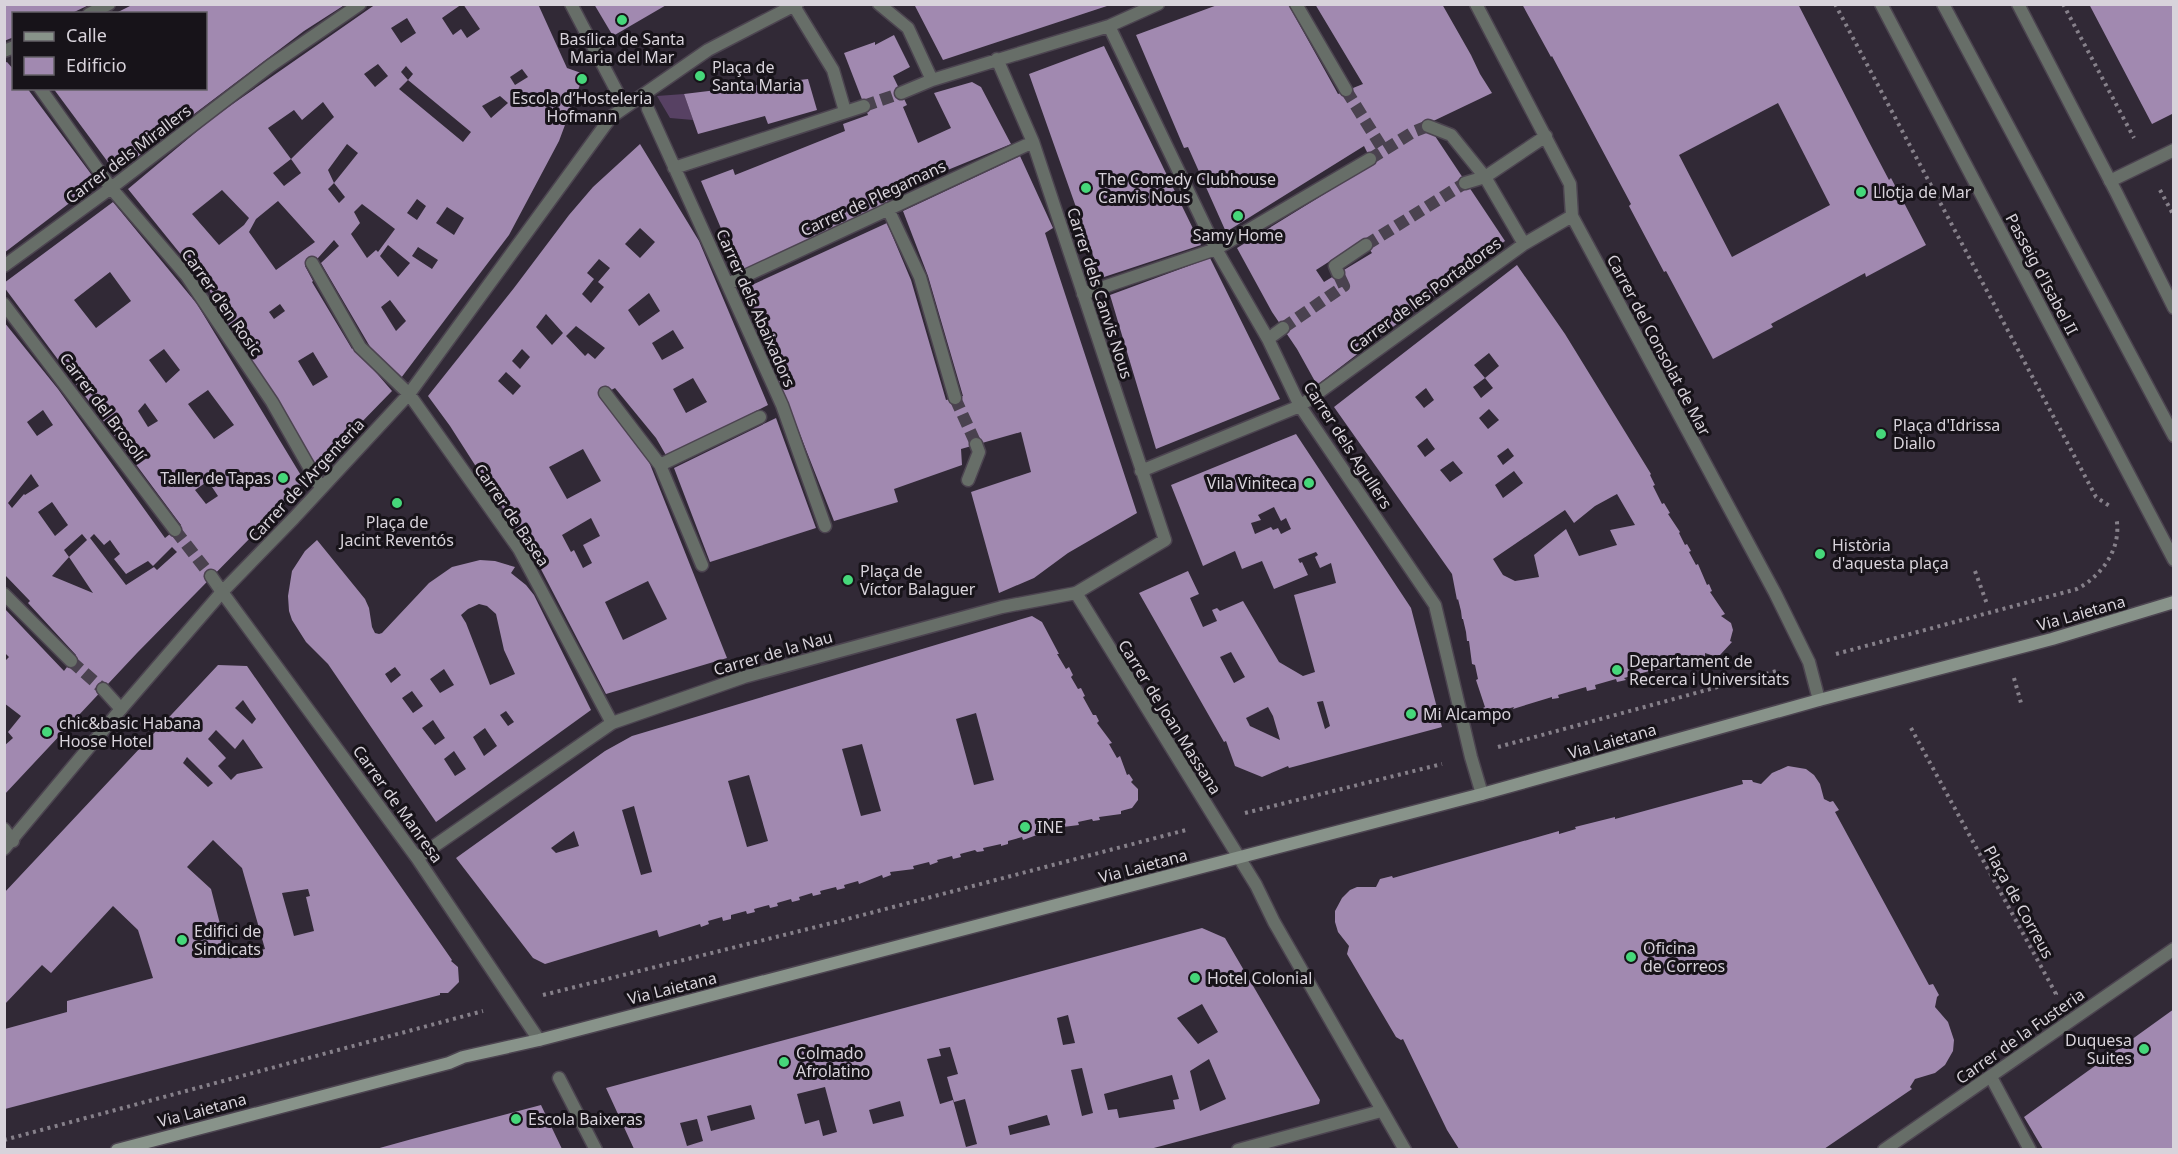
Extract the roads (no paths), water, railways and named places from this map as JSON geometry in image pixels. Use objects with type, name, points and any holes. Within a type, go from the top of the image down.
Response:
[{"type":"main road","name":"Via Laietana","points":[[117,1149],[449,1063],[463,1057],[539,1040],[1482,794],[1819,700],[2024,646],[2174,602]]},
{"type":"street","points":[[93,12],[109,4]]},
{"type":"street","name":"Carrer dels Mirallers","points":[[4,266],[111,188],[270,66],[360,4]]},
{"type":"street","points":[[571,4],[625,107],[708,50],[796,5],[833,70],[845,111]]},
{"type":"street","points":[[879,4],[908,28],[932,80]]},
{"type":"street","points":[[901,93],[932,80],[997,59],[1109,26],[1158,4]]},
{"type":"street","points":[[1296,4],[1346,90]]},
{"type":"street","name":"Carrer del Consolat de Mar","points":[[1476,4],[1570,184],[1572,216],[1775,594],[1809,662],[1819,700]]},
{"type":"street","name":"Passeig d'Isabel II","points":[[1881,4],[2174,560]]},
{"type":"street","points":[[1943,4],[2174,436]]},
{"type":"street","points":[[2018,4],[2174,308]]},
{"type":"street","name":"Carrer dels Agullers","points":[[1109,26],[1216,249],[1268,339],[1300,406],[1435,605],[1482,794]]},
{"type":"street","name":"Carrer dels Canvis Nous","points":[[997,59],[1033,142],[1165,540]]},
{"type":"street","name":"Carrer d'en Rosic","points":[[41,90],[111,188],[186,275],[272,402],[321,488]]},
{"type":"street","points":[[675,168],[864,106]]},
{"type":"street","name":"Carrer de l'Argenteria","points":[[9,845],[121,709],[222,592],[409,394],[611,117],[625,107]]},
{"type":"street","name":"Carrer dels Abaixadors","points":[[648,109],[782,405],[825,526]]},
{"type":"street","points":[[1428,126],[1451,135],[1485,177],[1524,244]]},
{"type":"street","points":[[1465,183],[1485,177],[1546,136]]},
{"type":"street","name":"Carrer de Plegamans","points":[[728,285],[1033,142]]},
{"type":"street","points":[[2110,181],[2174,150]]},
{"type":"street","points":[[1083,294],[1216,249],[1370,159]]},
{"type":"street","points":[[888,209],[920,277],[955,398]]},
{"type":"street","name":"Carrer de les Portadores","points":[[1141,471],[1300,406],[1524,244],[1572,216]]},
{"type":"street","points":[[1338,273],[1335,266],[1366,246]]},
{"type":"street","name":"Carrer de Basea","points":[[312,263],[360,347],[409,394],[519,549],[612,723]]},
{"type":"street","name":"Carrer del Brosolí","points":[[4,304],[175,530]]},
{"type":"street","points":[[1268,339],[1283,328]]},
{"type":"street","points":[[605,393],[660,465],[702,565]]},
{"type":"street","points":[[660,465],[760,417]]},
{"type":"street","points":[[968,480],[978,452],[976,444]]},
{"type":"street","name":"Carrer de la Nau","points":[[417,858],[612,723],[744,677],[1002,607],[1076,593],[1165,540]]},
{"type":"street","points":[[211,576],[222,592]]},
{"type":"street","name":"Carrer de Manresa","points":[[222,592],[417,858],[539,1040]]},
{"type":"street","name":"Carrer de Joan Massana","points":[[1076,593],[1256,885],[1274,922],[1405,1149]]},
{"type":"street","points":[[4,594],[71,661]]},
{"type":"street","points":[[103,689],[121,709]]},
{"type":"street","points":[[4,829],[9,845]]},
{"type":"street","name":"Carrer de la Fusteria","points":[[1884,1149],[2174,949]]},
{"type":"street","points":[[1991,1077],[2030,1149]]},
{"type":"street","points":[[559,1078],[596,1149]]},
{"type":"street","points":[[1238,1149],[1381,1111]]},
{"type":"tunnel","points":[[1346,90],[1384,151]]},
{"type":"tunnel","points":[[864,106],[901,93]]},
{"type":"tunnel","points":[[1370,159],[1413,132],[1428,126]]},
{"type":"tunnel","points":[[1366,245],[1465,183]]},
{"type":"tunnel","points":[[1283,328],[1344,286],[1338,273]]},
{"type":"tunnel","points":[[955,398],[976,444]]},
{"type":"tunnel","points":[[175,530],[211,576]]},
{"type":"tunnel","points":[[71,661],[103,689]]},
{"type":"place","name":"Basílica de Santa Maria del Mar","points":[[622,20]]},
{"type":"place","name":"Plaça de Santa Maria","points":[[700,76]]},
{"type":"place","name":"Escola d’Hosteleria Hofmann","points":[[582,79]]},
{"type":"place","name":"The Comedy Clubhouse Canvis Nous","points":[[1086,188]]},
{"type":"place","name":"Llotja de Mar","points":[[1861,192]]},
{"type":"place","name":"Samy Home","points":[[1238,216]]},
{"type":"place","name":"Plaça d'Idrissa Diallo","points":[[1881,434]]},
{"type":"place","name":"Taller de Tapas","points":[[283,478]]},
{"type":"place","name":"Vila Viniteca","points":[[1309,483]]},
{"type":"place","name":"Plaça de Jacint Reventós","points":[[397,503]]},
{"type":"place","name":"Història d'aquesta plaça","points":[[1820,554]]},
{"type":"place","name":"Plaça de Víctor Balaguer","points":[[848,580]]},
{"type":"place","name":"Departament de Recerca i Universitats","points":[[1617,670]]},
{"type":"place","name":"Mi Alcampo","points":[[1411,714]]},
{"type":"place","name":"chic&basic Habana Hoose Hotel","points":[[47,732]]},
{"type":"place","name":"INE","points":[[1025,827]]},
{"type":"place","name":"Edifici de Sindicats","points":[[182,940]]},
{"type":"place","name":"Oficina de Correos","points":[[1631,957]]},
{"type":"place","name":"Hotel Colonial","points":[[1195,978]]},
{"type":"place","name":"Duquesa Suites","points":[[2144,1049]]},
{"type":"place","name":"Colmado Afrolatino","points":[[784,1062]]},
{"type":"place","name":"Escola Baixeras","points":[[516,1119]]}]
